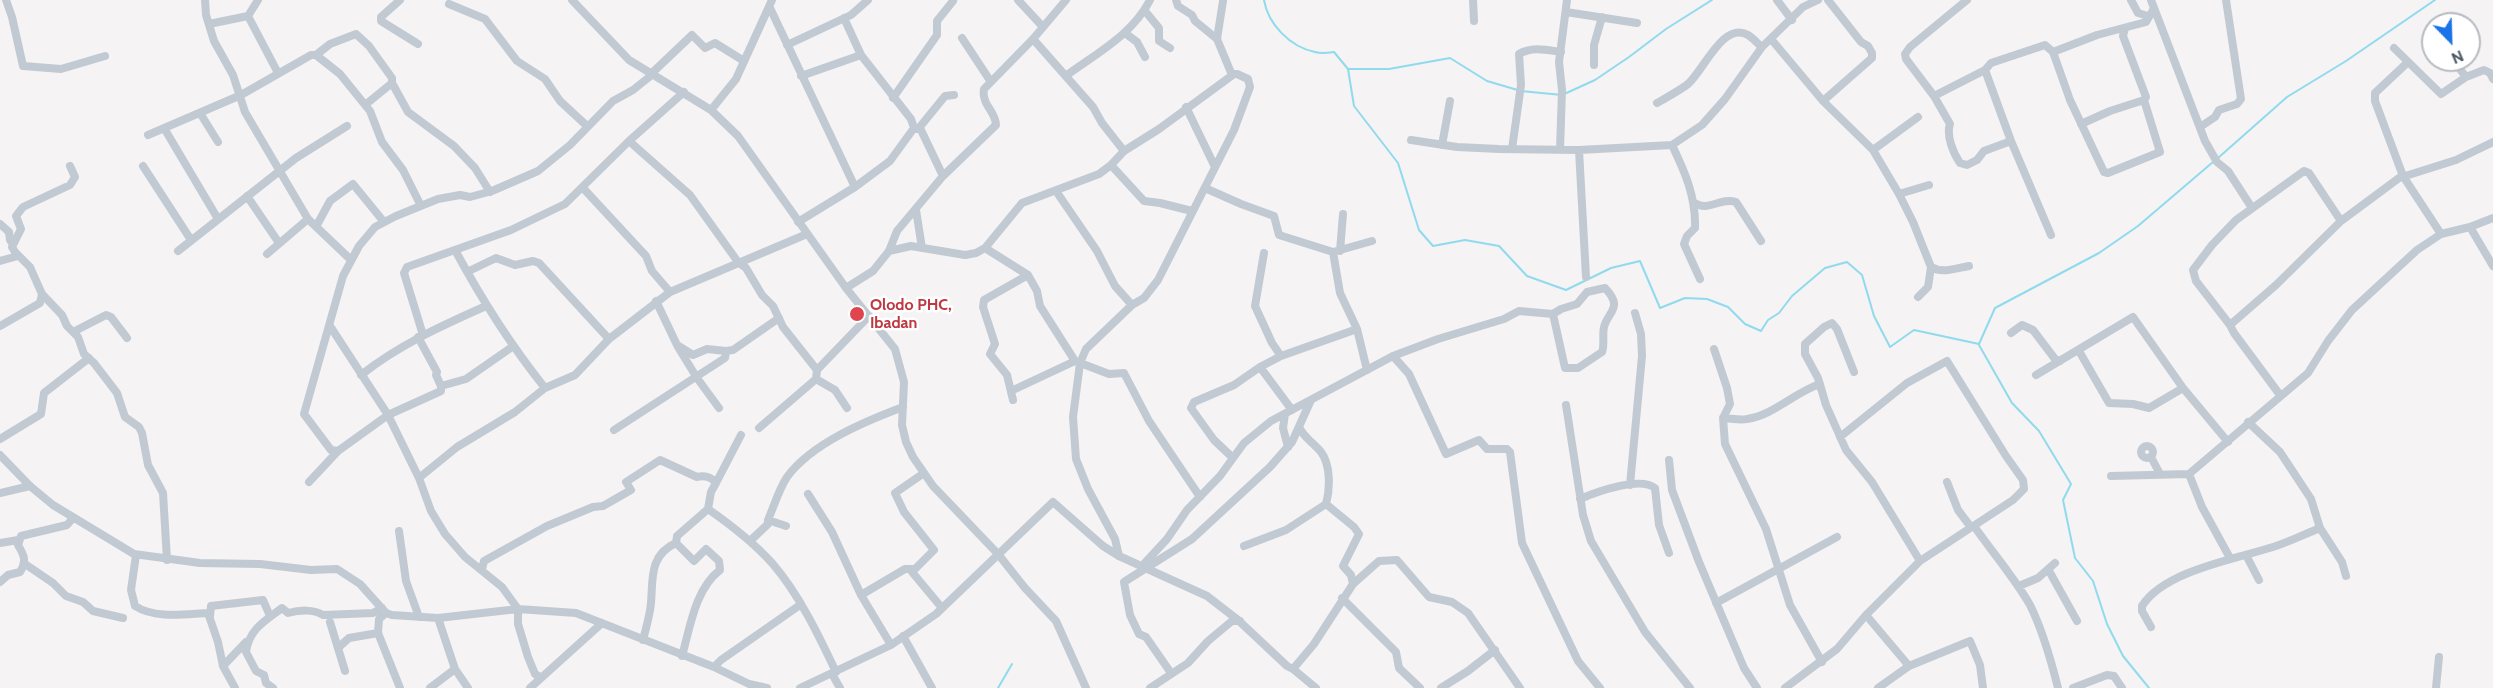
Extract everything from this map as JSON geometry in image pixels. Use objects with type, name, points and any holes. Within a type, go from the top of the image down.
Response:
[{"type":"street","points":[[6,0],[23,66],[61,69],[105,56]]},
{"type":"street","points":[[205,0],[214,41],[233,75],[245,112],[308,219],[317,225],[351,260]]},
{"type":"street","points":[[209,24],[248,16],[258,0]]},
{"type":"street","points":[[400,0],[381,17],[381,21],[418,44]]},
{"type":"street","points":[[572,0],[629,60],[711,110],[738,136],[846,288],[895,349],[904,382],[902,425],[906,442],[924,473],[933,486],[998,554],[1025,588],[1056,621],[1086,688]]},
{"type":"street","points":[[787,45],[844,18],[868,0]]},
{"type":"street","points":[[1018,0],[1042,27]]},
{"type":"street","points":[[846,288],[873,271],[889,251],[897,231],[943,176],[996,125],[996,120],[982,95],[984,89],[1033,39],[1066,0]]},
{"type":"street","points":[[1067,75],[1125,33],[1144,11],[1150,0]]},
{"type":"street","points":[[1176,0],[1178,6],[1192,15],[1195,21],[1218,39]]},
{"type":"street","points":[[1473,0],[1474,21]]},
{"type":"street","points":[[1560,150],[1562,90],[1559,62],[1567,0]]},
{"type":"street","points":[[1777,0],[1791,20]]},
{"type":"street","points":[[1412,140],[1442,145],[1560,150],[1672,145],[1702,125],[1725,99],[1762,47],[1791,20],[1801,3],[1818,0]]},
{"type":"street","points":[[1823,101],[1872,58],[1868,46],[1860,42],[1828,0]]},
{"type":"street","points":[[1967,0],[1905,54],[1910,66],[1934,96],[1950,124],[1948,130],[1951,143],[1956,158],[1963,165],[1977,160],[1984,152],[2011,141]]},
{"type":"street","points":[[2131,0],[2138,13],[2151,13]]},
{"type":"street","points":[[2151,0],[2151,13],[2200,127],[2220,164],[2228,171],[2252,208]]},
{"type":"street","points":[[2200,127],[2215,117],[2219,110],[2237,104],[2241,99],[2226,0]]},
{"type":"street","points":[[893,98],[937,35],[937,21],[953,1]]},
{"type":"street","points":[[1223,1],[1218,39],[1232,75]]},
{"type":"street","points":[[449,4],[485,19],[517,61],[544,79],[560,101],[587,126]]},
{"type":"street","points":[[771,4],[801,76],[855,187]]},
{"type":"street","points":[[711,110],[736,79],[771,4]]},
{"type":"street","points":[[1144,11],[1159,28],[1158,41],[1170,48]]},
{"type":"street","points":[[1566,12],[1637,23]]},
{"type":"street","points":[[2054,52],[2097,34],[2146,22],[2151,13]]},
{"type":"street","points":[[248,16],[278,73]]},
{"type":"street","points":[[1594,65],[1594,45],[1602,17]]},
{"type":"street","points":[[844,18],[861,55],[911,119],[943,176]]},
{"type":"street","points":[[1934,96],[1985,70],[1991,63],[2045,45],[2054,52],[2081,124],[2104,172],[2108,173],[2160,152],[2144,100],[2146,94],[2123,36],[2125,28]]},
{"type":"street","points":[[1657,103],[1688,84],[1718,45],[1728,36],[1738,32],[1748,35],[1762,47]]},
{"type":"street","points":[[1125,33],[1137,42],[1145,57]]},
{"type":"street","points":[[148,135],[241,95],[310,55],[316,55],[330,44],[356,34],[369,46],[392,78],[392,83],[408,112],[454,146],[475,168],[490,192]]},
{"type":"street","points":[[338,450],[331,450],[304,414],[343,276],[351,260],[375,227],[438,199],[460,195],[470,197],[490,192],[548,164],[613,101],[633,90],[692,35],[705,48],[715,43],[744,61]]},
{"type":"street","points":[[962,38],[991,82]]},
{"type":"street","points":[[1033,39],[1067,75],[1124,151]]},
{"type":"street","points":[[1771,39],[1823,101],[1872,150],[1899,194],[1931,267],[1928,287],[1918,297]]},
{"type":"street","points":[[2394,48],[2441,94],[2466,77],[2484,70],[2492,74]]},
{"type":"street","points":[[1512,149],[1521,85],[1519,54],[1527,50],[1561,52]]},
{"type":"street","points":[[316,55],[340,74],[370,111],[382,142],[403,170],[421,206]]},
{"type":"street","points":[[801,76],[861,55]]},
{"type":"street","points":[[2408,62],[2374,96],[2403,176],[2441,234]]},
{"type":"street","points":[[1985,70],[2011,141],[2051,235]]},
{"type":"street","points":[[2462,72],[2466,77]]},
{"type":"street","points":[[889,251],[911,246],[965,255],[985,248],[1022,203],[1099,174],[1112,165],[1124,151],[1159,129],[1232,75],[1237,74],[1248,79],[1250,87],[1234,130],[1158,280],[1144,298],[1132,305],[1086,348],[1078,362],[1073,417],[1076,459],[1088,489],[1115,539],[1119,556]]},
{"type":"street","points":[[365,105],[392,83]]},
{"type":"street","points":[[309,482],[338,450],[388,415],[441,391],[437,372],[420,336],[404,269],[511,230],[565,204],[629,141],[684,92]]},
{"type":"street","points":[[798,222],[855,187],[890,161],[945,96],[954,95]]},
{"type":"street","points":[[2081,124],[2110,111],[2144,100]]},
{"type":"street","points":[[1442,145],[1450,101]]},
{"type":"street","points":[[1186,107],[1215,167]]},
{"type":"street","points":[[200,113],[218,142]]},
{"type":"street","points":[[1872,150],[1918,117]]},
{"type":"street","points":[[178,250],[279,170],[347,126]]},
{"type":"street","points":[[164,128],[218,219]]},
{"type":"street","points":[[629,141],[690,195],[738,262],[746,268],[817,375],[835,390],[847,408]]},
{"type":"street","points":[[2230,325],[2276,285],[2341,221],[2403,176],[2456,160],[2493,142]]},
{"type":"street","points":[[1672,145],[1688,179],[1695,203],[1695,228],[1687,236],[1684,244],[1700,279]]},
{"type":"street","points":[[1579,150],[1586,277]]},
{"type":"street","points":[[1112,165],[1144,201],[1160,202],[1192,211]]},
{"type":"street","points":[[70,166],[75,177],[70,185],[23,207],[18,213],[16,216],[21,229],[12,247],[30,267],[42,294],[62,315],[67,326],[78,337],[84,354],[117,393],[125,417],[139,427],[142,433],[148,465],[163,493],[167,560]]},
{"type":"street","points":[[143,166],[191,240]]},
{"type":"street","points":[[2280,395],[2196,281],[2193,270],[2212,245],[2236,220],[2302,172],[2306,171],[2341,221]]},
{"type":"street","points":[[317,225],[330,201],[353,184],[384,222]]},
{"type":"street","points":[[1899,194],[1929,185]]},
{"type":"street","points":[[583,188],[646,256],[652,271],[670,292]]},
{"type":"street","points":[[1205,188],[1270,215],[1279,235],[1336,251],[1372,241]]},
{"type":"street","points":[[1056,191],[1097,251],[1096,255],[1115,286],[1132,305]]},
{"type":"street","points":[[247,196],[279,243]]},
{"type":"street","points":[[1695,203],[1704,207],[1729,200],[1736,202],[1761,241]]},
{"type":"street","points":[[916,210],[922,248]]},
{"type":"street","points":[[1343,214],[1336,251],[1340,293],[1357,329],[1367,370]]},
{"type":"street","points":[[2111,476],[2189,474],[2308,373],[2328,341],[2352,310],[2417,250],[2441,234],[2470,227],[2493,218]]},
{"type":"street","points":[[267,254],[308,219]]},
{"type":"street","points":[[0,224],[9,232],[9,240],[13,244]]},
{"type":"street","points":[[2470,227],[2493,266]]},
{"type":"street","points":[[419,478],[457,447],[515,412],[545,388],[575,375],[609,339],[670,292],[807,234]]},
{"type":"street","points":[[985,248],[1028,275],[1037,291],[1040,306],[1078,362],[1109,374],[1126,376],[1149,421],[1200,497]]},
{"type":"street","points":[[455,250],[512,347],[545,388]]},
{"type":"street","points":[[1264,254],[1255,306],[1272,343],[1281,356]]},
{"type":"street","points":[[0,261],[18,256]]},
{"type":"street","points":[[467,272],[496,258],[515,265],[533,261],[539,264],[609,339]]},
{"type":"street","points":[[1931,267],[1936,270],[1949,270],[1970,266]]},
{"type":"street","points":[[1013,400],[1007,375],[990,354],[994,344],[983,307],[984,300],[1028,275]]},
{"type":"street","points":[[1144,567],[1200,497],[1257,432],[1288,412],[1393,356],[1438,339],[1504,319],[1519,311],[1553,314],[1576,304],[1587,292],[1605,288],[1612,298],[1614,312],[1604,327],[1602,352],[1578,368],[1565,368],[1553,314]]},
{"type":"street","points":[[0,326],[40,303],[42,294]]},
{"type":"street","points":[[656,302],[677,345],[719,408]]},
{"type":"street","points":[[361,375],[385,356],[420,336],[486,306]]},
{"type":"street","points":[[1629,485],[1642,356],[1641,334],[1635,313]]},
{"type":"street","points":[[73,332],[106,315],[111,317],[127,338]]},
{"type":"street","points":[[759,428],[817,375],[869,316]]},
{"type":"street","points":[[2036,375],[2133,317],[2182,388],[2228,442]]},
{"type":"street","points":[[677,345],[693,355],[707,349],[733,350],[779,318]]},
{"type":"street","points":[[1854,372],[1837,328],[1832,323],[1805,344],[1805,354],[1820,384],[1826,405],[1840,437],[1857,466],[1872,482],[1920,561]]},
{"type":"street","points":[[2011,333],[2022,325],[2033,330],[2055,358],[2060,361]]},
{"type":"street","points":[[330,326],[388,415],[419,478],[431,511],[445,534],[465,557],[502,587],[518,609],[518,624],[528,657],[535,674],[540,677]]},
{"type":"street","points":[[1233,458],[1214,440],[1191,408],[1194,402],[1234,385],[1281,356],[1357,329]]},
{"type":"street","points":[[441,386],[466,379],[512,347]]},
{"type":"street","points":[[1714,349],[1728,388],[1730,404],[1723,418],[1725,444],[1766,529],[1790,605],[1822,662]]},
{"type":"street","points":[[614,430],[697,378],[725,358],[726,351]]},
{"type":"street","points":[[2079,351],[2109,403],[2133,404],[2149,408],[2182,388]]},
{"type":"street","points":[[1393,356],[1409,374],[1446,454],[1479,440],[1487,449],[1507,449],[1510,452],[1522,543],[1578,661],[1600,688]]},
{"type":"street","points":[[0,439],[41,414],[44,393],[89,358]]},
{"type":"street","points":[[1011,391],[1078,362]]},
{"type":"street","points":[[1785,688],[1837,649],[1866,615],[1920,561],[2020,495],[2024,489],[2023,480],[1947,362],[1906,383],[1840,437]]},
{"type":"street","points":[[1260,367],[1288,412],[1283,428],[1288,447]]},
{"type":"street","points":[[1723,418],[1747,419],[1780,405],[1808,387],[1820,384]]},
{"type":"street","points":[[1171,673],[1146,637],[1139,634],[1130,615],[1124,582],[1144,567],[1192,539],[1270,467],[1288,447],[1311,400]]},
{"type":"street","points":[[1566,405],[1581,499],[1591,541],[1645,632],[1690,688]]},
{"type":"street","points":[[750,541],[768,524],[787,477],[806,458],[872,418],[903,407]]},
{"type":"street","points":[[2248,422],[2280,452],[2311,499],[2320,528],[2342,562],[2346,576]]},
{"type":"street","points":[[1244,546],[1286,530],[1326,504],[1329,494],[1327,463],[1323,454],[1299,427]]},
{"type":"street","points":[[682,656],[695,609],[712,576],[720,570],[719,561],[706,549],[694,561],[676,543],[676,536],[708,509],[711,492],[741,435]]},
{"type":"street","points":[[0,455],[30,486],[73,518],[136,555],[200,563],[260,564],[311,570],[337,569],[360,584],[384,610]]},
{"type":"street","points":[[2151,457],[2160,474]]},
{"type":"street","points":[[482,569],[484,561],[526,536],[614,500],[631,490],[626,482],[660,460],[697,477],[703,476],[714,480],[716,483]]},
{"type":"street","points":[[1669,460],[1672,490],[1716,603],[1744,668],[1757,688]]},
{"type":"street","points":[[861,595],[905,569],[913,569],[934,550],[904,512],[895,493],[924,473]]},
{"type":"street","points":[[2189,474],[2202,507],[2230,558]]},
{"type":"street","points":[[1947,482],[1958,510],[1970,526],[1974,526],[2019,586],[2031,607],[2058,688]]},
{"type":"street","points":[[1581,499],[1602,490],[1629,485],[1651,485],[1655,488],[1659,525],[1669,553]]},
{"type":"street","points":[[0,493],[30,486]]},
{"type":"street","points":[[808,494],[832,532],[861,595],[891,645]]},
{"type":"street","points":[[800,688],[891,645],[942,608],[1053,502],[1103,546],[1119,556],[1207,596],[1240,621],[1287,666],[1316,688]]},
{"type":"street","points":[[1326,504],[1354,527],[1359,534],[1343,566],[1351,575],[1353,584]]},
{"type":"street","points":[[708,509],[750,541],[774,565],[816,628],[840,688]]},
{"type":"street","points":[[0,543],[18,540],[21,536],[30,533],[67,525],[73,518]]},
{"type":"street","points":[[768,520],[786,526]]},
{"type":"street","points":[[2151,627],[2142,611],[2142,606],[2166,583],[2230,558],[2276,546],[2320,528]]},
{"type":"street","points":[[399,531],[406,581],[419,616]]},
{"type":"street","points":[[1716,603],[1837,537]]},
{"type":"street","points":[[0,582],[8,575],[20,572],[25,564],[18,540]]},
{"type":"street","points":[[643,640],[651,603],[654,566],[666,548],[676,543]]},
{"type":"street","points":[[136,555],[131,590],[131,599],[135,606],[143,612],[207,613],[210,616]]},
{"type":"street","points":[[2246,555],[2259,580]]},
{"type":"street","points":[[1293,669],[1314,644],[1353,584],[1379,561],[1397,560],[1429,597],[1452,602],[1468,613],[1520,688]]},
{"type":"street","points":[[2019,586],[2038,578],[2055,563]]},
{"type":"street","points":[[25,564],[53,583],[66,596],[83,602],[93,611],[123,618]]},
{"type":"street","points":[[913,569],[913,575],[942,608]]},
{"type":"street","points":[[2048,569],[2077,621]]},
{"type":"street","points":[[1342,598],[1396,652],[1398,668],[1420,688]]},
{"type":"street","points":[[235,688],[223,666],[210,616],[211,606],[263,600],[271,616]]},
{"type":"street","points":[[714,668],[800,605]]},
{"type":"street","points":[[223,666],[261,623],[281,609],[288,613],[298,610],[319,612],[323,615],[373,613],[384,610],[438,618],[518,609],[576,613],[749,684],[767,688]]},
{"type":"street","points":[[384,610],[378,619],[378,633],[400,688]]},
{"type":"street","points":[[1866,615],[1909,666]]},
{"type":"street","points":[[438,618],[455,669],[468,688]]},
{"type":"street","points":[[1150,688],[1188,663],[1208,641],[1232,621],[1240,621]]},
{"type":"street","points":[[330,622],[345,671]]},
{"type":"street","points":[[530,688],[602,623]]},
{"type":"street","points":[[339,647],[349,638],[378,633]]},
{"type":"street","points":[[903,636],[932,688]]},
{"type":"street","points":[[249,639],[246,652],[256,671],[264,675],[266,683],[273,688]]},
{"type":"street","points":[[1878,688],[1909,666],[1970,640],[1980,665],[1983,688]]},
{"type":"street","points":[[1441,688],[1495,650]]},
{"type":"street","points":[[2436,688],[2439,657]]},
{"type":"street","points":[[430,688],[455,669]]},
{"type":"street","points":[[2073,688],[2107,675],[2114,676],[2122,688]]},
{"type":"waterway","points":[[1264,0],[1270,18],[1289,40],[1315,52],[1334,52],[1348,69],[1354,106],[1398,163],[1419,230],[1433,246],[1465,240],[1499,246],[1527,276],[1566,290],[1611,268],[1640,261],[1660,308],[1685,298],[1707,299],[1728,307],[1745,324],[1761,331],[1768,320],[1779,313],[1792,296],[1825,268],[1847,262],[1862,275],[1874,316],[1890,347],[1914,330],[1979,344]]},
{"type":"waterway","points":[[1348,69],[1389,69],[1450,58],[1487,81],[1521,91],[1562,95],[1595,80],[1666,29],[1712,0]]},
{"type":"waterway","points":[[2218,158],[2287,97],[2346,61],[2435,0]]},
{"type":"waterway","points":[[1979,344],[1995,308],[2099,253],[2138,226],[2213,162]]},
{"type":"waterway","points":[[1979,345],[2012,403],[2039,431],[2071,484],[2063,500],[2075,558],[2093,581],[2107,624],[2123,656],[2149,688]]},
{"type":"waterway","points":[[998,688],[1012,664]]},
{"type":"place","name":"Olodo PHC, Ibadan","points":[[857,314]]}]
